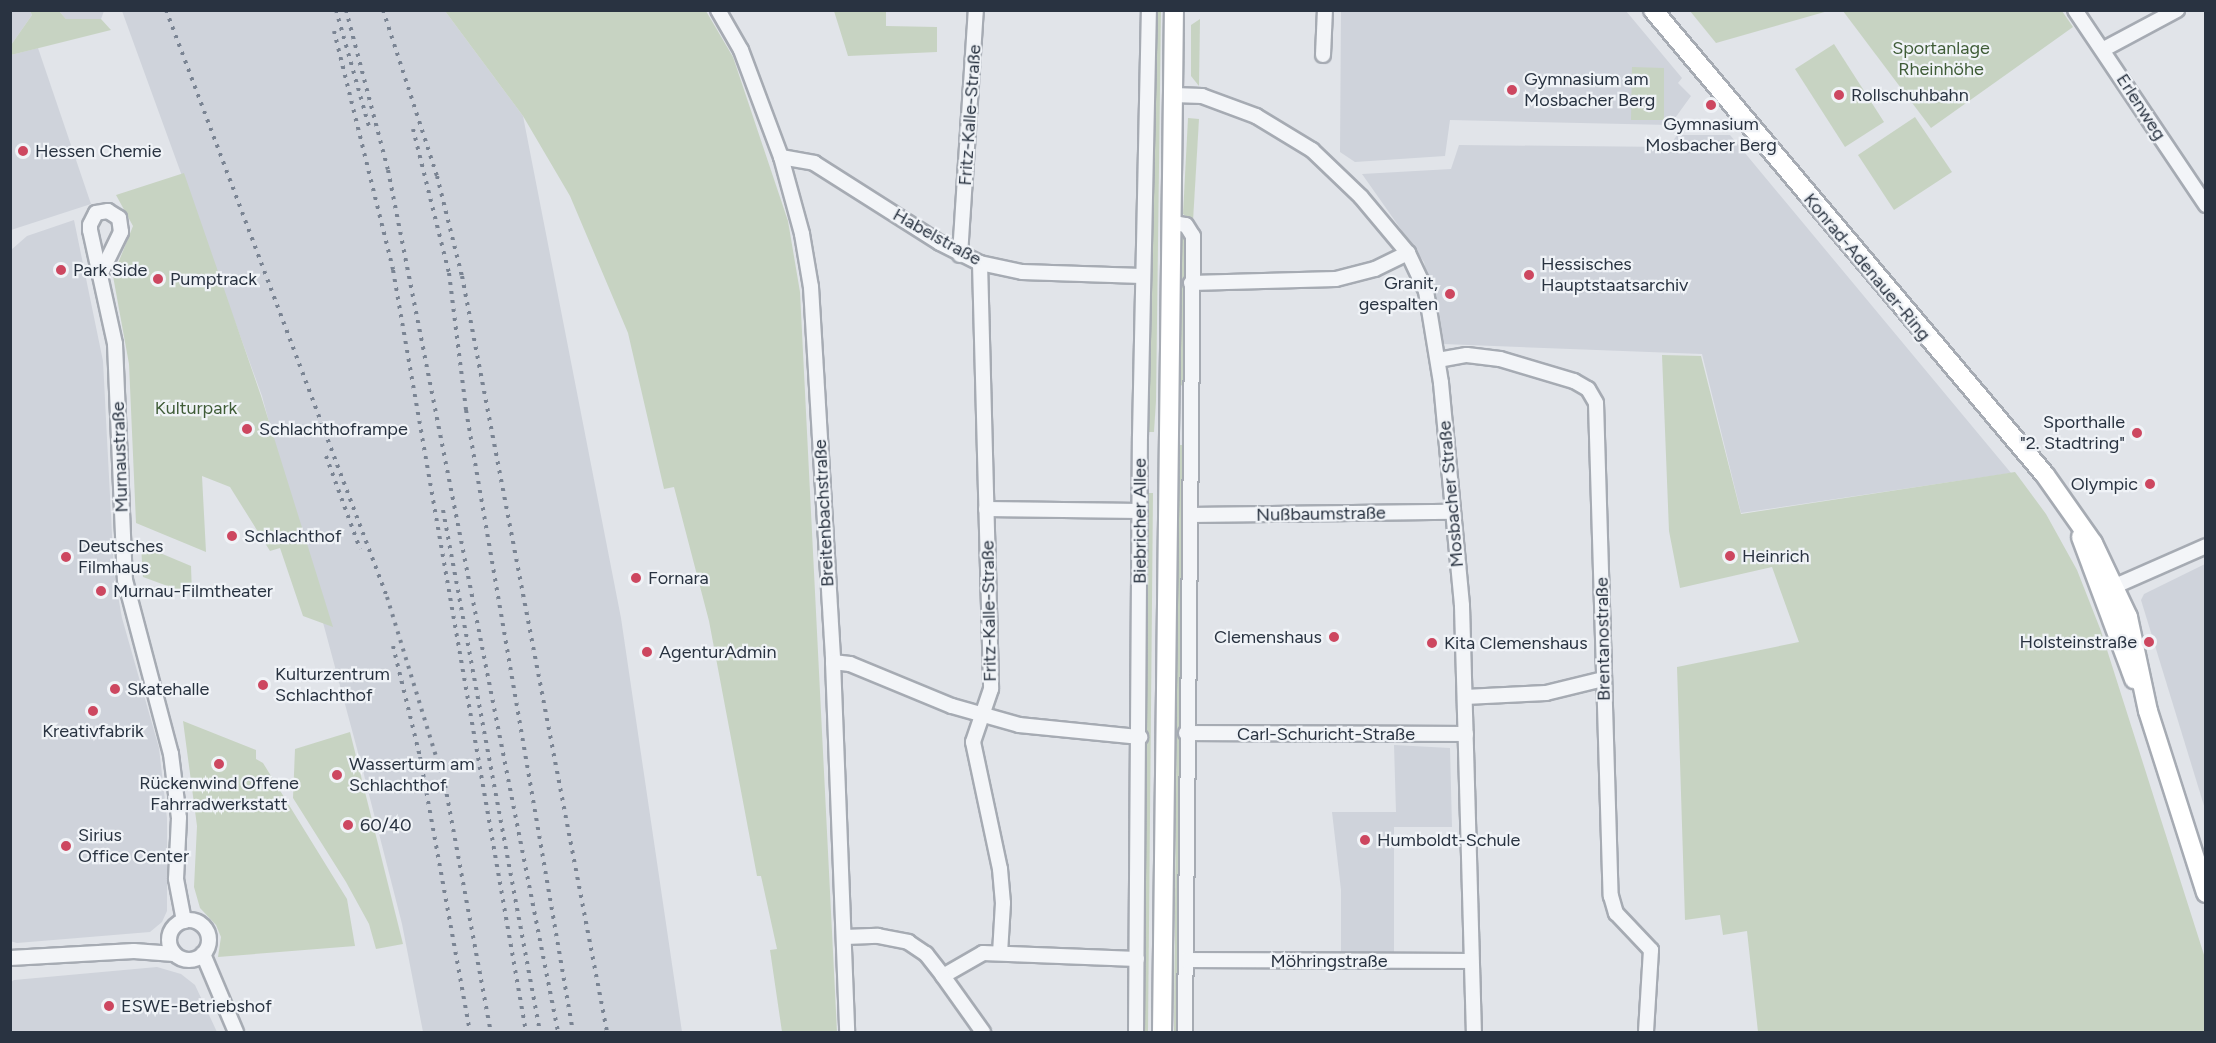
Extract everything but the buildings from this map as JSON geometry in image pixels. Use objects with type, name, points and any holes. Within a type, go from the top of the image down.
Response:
[{"type":"main road","name":"Biebricher Allee","points":[[1162,1032],[1174,10]]},
{"type":"main road","name":"Konrad-Adenauer-Ring","points":[[1653,10],[2045,475],[2079,525],[2137,646],[2148,711],[2205,893]]},
{"type":"street","name":"Breitenbachstraße","points":[[718,10],[741,50],[781,157],[802,234],[811,287],[833,662],[847,1032]]},
{"type":"street","name":"Fritz-Kalle-Straße","points":[[960,255],[976,10]]},
{"type":"street","name":"Biebricher Allee","points":[[1136,1032],[1142,276],[1149,10]]},
{"type":"street","points":[[1323,55],[1325,10]]},
{"type":"street","name":"Erlenweg","points":[[2075,10],[2104,49],[2205,205]]},
{"type":"street","points":[[2104,49],[2177,10]]},
{"type":"street","name":"Mosbacher Straße","points":[[1174,95],[1202,96],[1245,112],[1312,150],[1361,196],[1408,253],[1426,291],[1438,360],[1453,512],[1465,697],[1474,1032]]},
{"type":"street","name":"Habelstraße","points":[[781,157],[814,163],[960,255],[980,263],[1030,273],[1142,276]]},
{"type":"street","points":[[1170,222],[1186,225],[1193,236],[1186,733],[1185,1032]]},
{"type":"street","points":[[1191,283],[1335,279],[1375,269],[1408,253]]},
{"type":"street","name":"Fritz-Kalle-Straße","points":[[980,263],[991,689],[984,714],[975,729],[973,742],[1000,869],[1003,903],[1000,953]]},
{"type":"street","name":"Murnaustraße","points":[[100,275],[117,365],[125,580],[171,754],[179,818],[176,879],[184,921]]},
{"type":"street","name":"Brentanostraße","points":[[1438,360],[1467,355],[1500,359],[1574,381],[1593,395],[1598,410],[1603,679],[1612,902],[1616,913],[1652,950],[1646,1032]]},
{"type":"street","points":[[986,509],[1140,511]]},
{"type":"street","name":"Nußbaumstraße","points":[[1190,515],[1453,512]]},
{"type":"street","points":[[2109,589],[2205,546]]},
{"type":"street","points":[[833,662],[850,664],[952,706],[1043,729],[1140,737]]},
{"type":"street","points":[[1465,697],[1546,693],[1603,679]]},
{"type":"street","name":"Carl-Schuricht-Straße","points":[[1186,733],[1466,734]]},
{"type":"street","points":[[134,951],[169,936],[184,921],[195,922],[204,928],[208,944],[203,954],[188,960]]},
{"type":"street","points":[[169,936],[174,954]]},
{"type":"street","points":[[845,937],[878,936],[908,942],[926,954],[983,1032]]},
{"type":"street","points":[[10,958],[134,951],[174,954],[188,960],[214,986]]},
{"type":"street","points":[[203,954],[214,986],[236,1032]]},
{"type":"street","points":[[943,976],[979,954],[1137,959]]},
{"type":"street","name":"Möhringstraße","points":[[1186,960],[1472,961]]},
{"type":"shaded area","points":[[11,11],[30,11],[32,15],[11,45]]},
{"type":"shaded area","points":[[59,11],[104,11],[101,19],[66,19]]},
{"type":"shaded area","points":[[122,11],[445,11],[523,116],[621,618],[682,1032],[423,1032],[402,924],[262,396]]},
{"type":"shaded area","name":"Gymnasium am Mosbacher Berg","points":[[1341,11],[1626,11],[1682,78],[1678,83],[1691,96],[1670,125],[1450,120],[1445,156],[1355,162],[1340,152]]},
{"type":"shaded area","points":[[38,48],[91,204],[11,230],[11,55]]},
{"type":"shaded area","points":[[1677,135],[1730,135],[2011,473],[1741,513],[1702,354],[1443,344],[1424,262],[1362,174],[1451,169],[1459,145],[1669,147]]},
{"type":"shaded area","points":[[74,220],[103,361],[114,573],[122,618],[159,748],[167,818],[167,911],[162,922],[150,932],[17,943],[10,941],[11,250],[27,236]]},
{"type":"shaded area","points":[[2205,564],[2205,809],[2141,600],[2144,594]]},
{"type":"shaded area","name":"Humboldt-Schule","points":[[1394,745],[1450,748],[1452,827],[1394,827],[1394,953],[1341,953],[1341,890],[1332,812],[1396,812]]},
{"type":"shaded area","name":"ESWE-Betriebshof","points":[[157,967],[181,974],[195,985],[217,1032],[11,1032],[11,982],[14,980]]},
{"type":"green space","points":[[1161,10],[1156,401],[1154,432],[1145,432],[1153,11]]},
{"type":"green space","points":[[30,11],[59,11],[66,19],[101,19],[111,30],[11,55],[11,45],[32,15]]},
{"type":"green space","points":[[445,11],[706,11],[733,57],[788,221],[800,292],[837,1032],[782,1032],[770,950],[777,949],[761,876],[757,876],[709,621],[674,487],[664,489],[628,333],[570,196],[523,116]]},
{"type":"green space","points":[[834,11],[886,11],[886,26],[937,27],[937,52],[848,56]]},
{"type":"green space","points":[[1690,11],[1828,11],[1716,43]]},
{"type":"green space","name":"Sportanlage Rheinhöhe","points":[[1843,11],[2062,11],[2073,27],[1931,128]]},
{"type":"green space","points":[[1200,19],[1199,86],[1191,76],[1191,25]]},
{"type":"green space","name":"Rollschuhbahn","points":[[1834,44],[1884,122],[1845,147],[1795,69]]},
{"type":"green space","points":[[1632,67],[1664,68],[1664,120],[1631,120]]},
{"type":"green space","points":[[1915,117],[1952,172],[1894,210],[1858,155]]},
{"type":"green space","points":[[1188,118],[1199,119],[1193,221],[1183,214]]},
{"type":"green space","name":"Kulturpark","points":[[184,173],[261,396],[333,627],[303,616],[280,548],[270,551],[230,487],[202,476],[206,552],[136,523],[129,364],[113,276],[133,226],[116,195]]},
{"type":"green space","points":[[1182,228],[1189,236],[1186,386],[1179,385]]},
{"type":"green space","points":[[1662,355],[1701,356],[1741,514],[2015,472],[2046,514],[2077,570],[2101,631],[2205,958],[2205,1032],[1758,1032],[1747,931],[1723,935],[1720,915],[1685,920],[1677,667],[1799,642],[1772,567],[1680,588],[1669,531]]},
{"type":"green space","points":[[1179,445],[1186,445],[1182,1032],[1174,1032]]},
{"type":"green space","points":[[1144,493],[1153,493],[1148,1032],[1140,1032]]},
{"type":"green space","points":[[141,545],[191,566],[192,595],[143,577]]},
{"type":"green space","points":[[183,721],[256,750],[256,759],[263,763],[347,899],[355,946],[218,957],[221,937],[216,925],[200,908],[194,887],[197,826]]},
{"type":"green space","points":[[350,732],[403,944],[376,949],[369,924],[346,882],[293,798],[295,749]]},
{"type":"railway","points":[[166,10],[387,597],[445,785],[491,1032]]},
{"type":"railway","points":[[336,10],[370,130]]},
{"type":"railway","points":[[346,10],[388,170],[558,1032]]},
{"type":"railway","points":[[383,10],[437,176],[462,276],[607,1032]]},
{"type":"railway","points":[[334,31],[393,270],[526,1032]]},
{"type":"railway","points":[[413,129],[449,273],[466,410],[573,1032]]},
{"type":"railway","points":[[326,456],[360,549]]},
{"type":"railway","points":[[443,510],[540,1032]]},
{"type":"railway","points":[[393,646],[420,757],[470,1032]]},
{"type":"place","name":"Gymnasium am Mosbacher Berg","points":[[1512,90]]},
{"type":"place","name":"Rollschuhbahn","points":[[1839,95]]},
{"type":"place","name":"Gymnasium Mosbacher Berg","points":[[1711,105]]},
{"type":"place","name":"Hessen Chemie","points":[[23,151]]},
{"type":"place","name":"Park Side","points":[[61,270]]},
{"type":"place","name":"Hessisches Hauptstaatsarchiv","points":[[1529,275]]},
{"type":"place","name":"Pumptrack","points":[[158,279]]},
{"type":"place","name":"Granit, gespalten","points":[[1450,294]]},
{"type":"place","name":"Schlachthoframpe","points":[[247,429]]},
{"type":"place","name":"Sporthalle \"2. Stadtring\"","points":[[2137,433]]},
{"type":"place","name":"Olympic","points":[[2150,484]]},
{"type":"place","name":"Schlachthof","points":[[232,536]]},
{"type":"place","name":"Heinrich","points":[[1730,556]]},
{"type":"place","name":"Deutsches Filmhaus","points":[[66,557]]},
{"type":"place","name":"Fornara","points":[[636,578]]},
{"type":"place","name":"Murnau-Filmtheater","points":[[101,591]]},
{"type":"place","name":"Clemenshaus","points":[[1334,637]]},
{"type":"place","name":"Holsteinstraße","points":[[2149,642]]},
{"type":"place","name":"Kita Clemenshaus","points":[[1432,643]]},
{"type":"place","name":"AgenturAdmin","points":[[647,652]]},
{"type":"place","name":"Kulturzentrum Schlachthof","points":[[263,685]]},
{"type":"place","name":"Skatehalle","points":[[115,689]]},
{"type":"place","name":"Kreativfabrik","points":[[93,711]]},
{"type":"place","name":"Rückenwind Offene Fahrradwerkstatt","points":[[219,764]]},
{"type":"place","name":"Wasserturm am Schlachthof","points":[[337,775]]},
{"type":"place","name":"60/40","points":[[348,825]]},
{"type":"place","name":"Humboldt-Schule","points":[[1365,840]]},
{"type":"place","name":"Sirius Office Center","points":[[66,846]]},
{"type":"place","name":"ESWE-Betriebshof","points":[[109,1006]]}]
